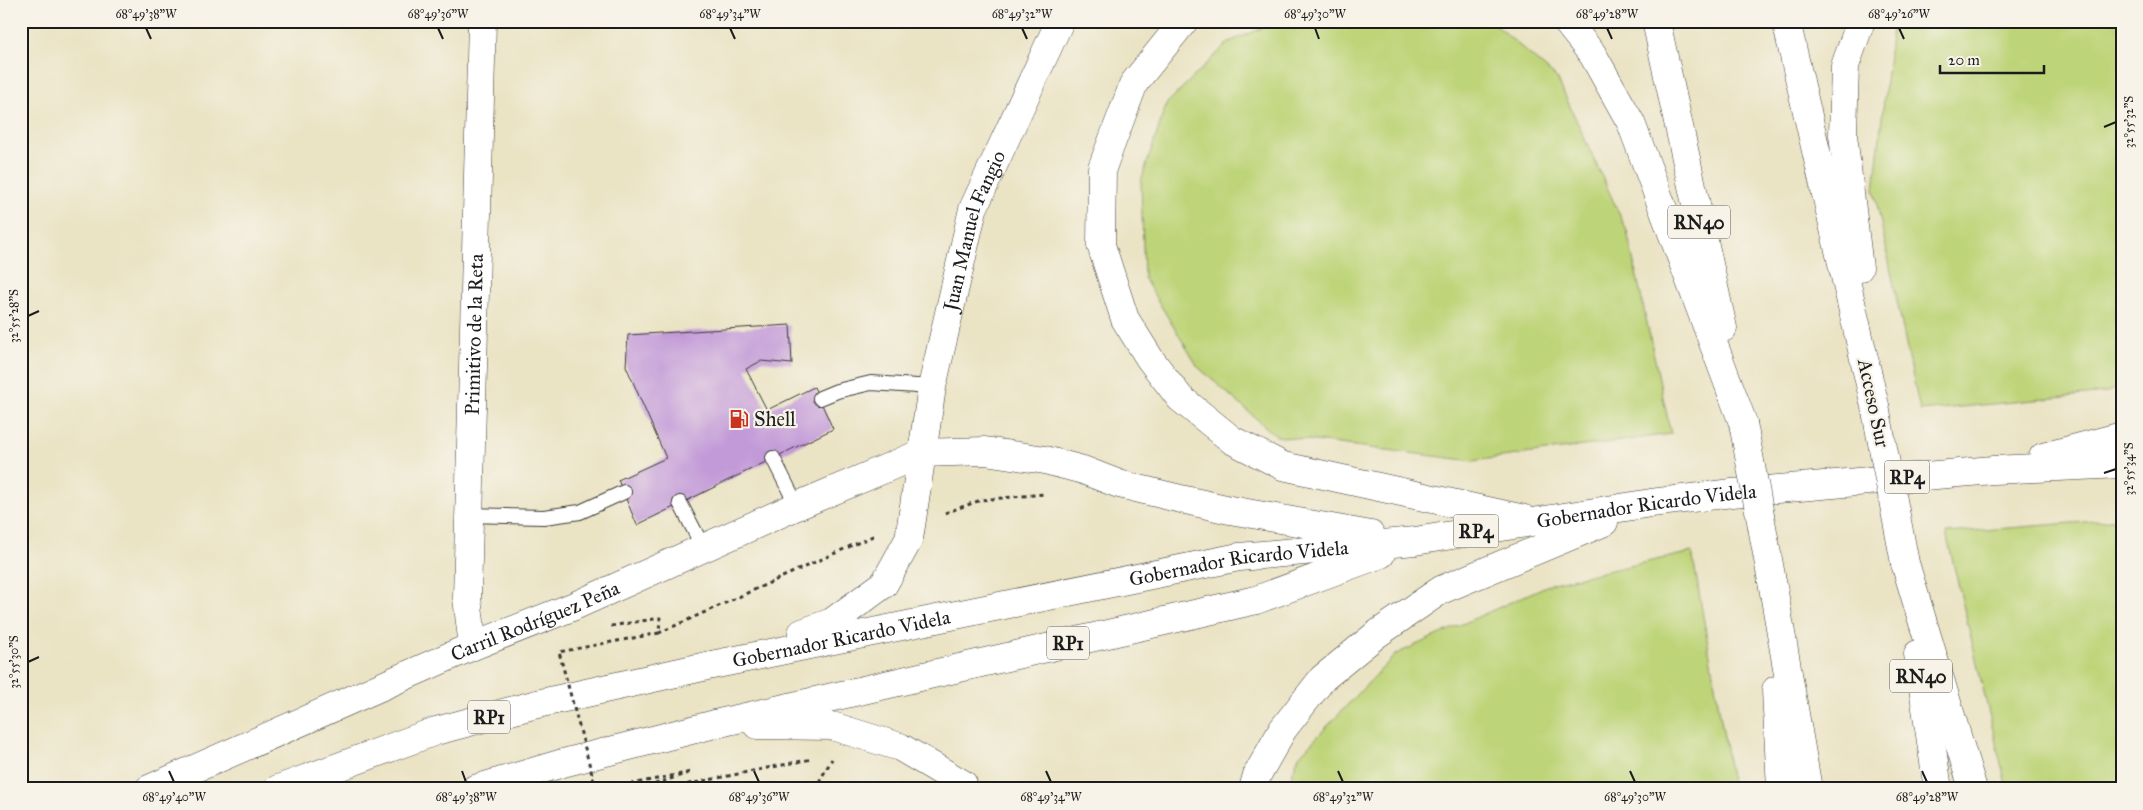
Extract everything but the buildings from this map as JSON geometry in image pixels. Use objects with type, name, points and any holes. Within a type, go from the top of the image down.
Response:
[{"type":"main road","name":"Primitivo de la Reta","points":[[473,646],[467,598],[482,21]]},
{"type":"main road","name":"Juan Manuel Fangio","points":[[707,666],[832,622],[884,584],[909,539],[932,387],[973,209],[1060,21]]},
{"type":"main road","points":[[1184,21],[1134,83],[1102,168],[1101,245],[1125,319],[1150,359],[1180,398],[1232,440],[1283,466],[1538,522]]},
{"type":"main road","points":[[1566,21],[1593,56],[1631,123],[1743,423]]},
{"type":"main road","name":"RN40","points":[[1656,21],[1743,423],[1808,789]]},
{"type":"main road","name":"Acceso Sur","points":[[1786,21],[1875,406],[1905,564],[1938,789]]},
{"type":"main road","points":[[1861,21],[1845,66],[1843,135],[1875,406]]},
{"type":"main road","points":[[1994,470],[2122,436]]},
{"type":"main road","points":[[922,453],[985,451],[1045,460],[1083,470],[1119,484],[1181,499],[1319,526],[1415,541]]},
{"type":"main road","name":"Carril Rodríguez Peña","points":[[149,789],[473,646],[572,607],[797,506],[922,453]]},
{"type":"main road","name":"RP4","points":[[1994,470],[2122,464]]},
{"type":"main road","name":"Gobernador Ricardo Videla","points":[[278,789],[436,731],[537,704],[707,666],[1240,557],[1415,541],[1651,503],[1820,484],[1994,470]]},
{"type":"main road","points":[[1253,789],[1257,775],[1283,729],[1323,678],[1378,634],[1441,590],[1651,503]]},
{"type":"main road","name":"Gobernador Ricardo Videla","points":[[475,789],[563,763],[715,724],[1256,600],[1415,541]]},
{"type":"main road","points":[[1905,564],[1973,789]]},
{"type":"main road","points":[[1772,581],[1781,789]]},
{"type":"main road","points":[[715,724],[832,726],[900,747],[964,787]]},
{"type":"lane","points":[[820,398],[837,391],[871,383],[932,387]]},
{"type":"lane","points":[[773,458],[797,506]]},
{"type":"lane","points":[[469,514],[544,517],[580,512],[624,492]]},
{"type":"lane","points":[[680,503],[704,549]]},
{"type":"path","points":[[596,789],[560,652],[659,633]]},
{"type":"path","points":[[815,789],[834,755],[824,757]]},
{"type":"path","points":[[664,789],[815,759]]},
{"type":"path","points":[[607,789],[691,772],[641,789]]},
{"type":"green space","points":[[1279,21],[1491,21],[1557,78],[1627,231],[1671,434],[1473,461],[1276,436],[1198,367],[1144,278],[1141,181],[1167,103],[1229,42]]},
{"type":"green space","points":[[1896,21],[2122,21],[2122,385],[2106,393],[1920,411],[1874,190],[1892,27]]},
{"type":"green space","points":[[2122,519],[2122,789],[2007,789],[1946,533]]},
{"type":"green space","points":[[1692,552],[1733,789],[1286,789],[1299,756],[1396,654],[1553,583]]},
{"type":"place","name":"Shell","points":[[739,419]]}]
